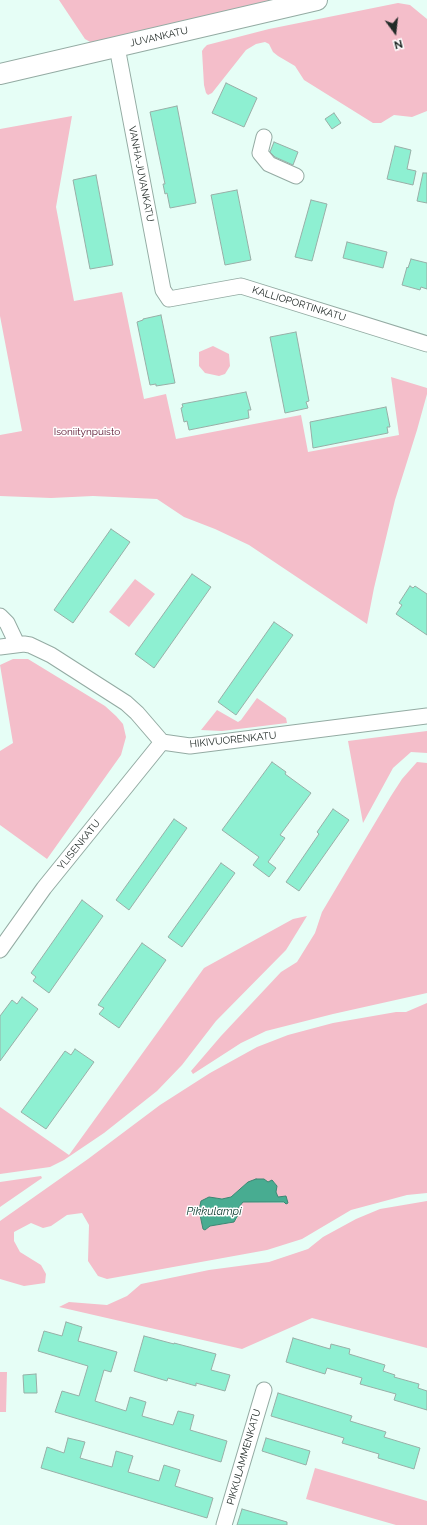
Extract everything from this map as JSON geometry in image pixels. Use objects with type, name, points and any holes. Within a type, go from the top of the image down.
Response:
[{"type":"main road","name":"JUVANKATU","points":[[0,74],[318,0]]},
{"type":"street","name":"VANHA-JUVANKATU","points":[[117,48],[163,290],[169,299]]},
{"type":"street","points":[[264,137],[260,153],[264,159],[269,164],[296,176]]},
{"type":"street","name":"KALLIOPORTINKATU","points":[[169,299],[241,286],[427,344]]},
{"type":"street","points":[[0,616],[7,623],[17,644]]},
{"type":"street","points":[[0,647],[17,644],[30,645],[52,655],[126,703],[137,713],[162,742]]},
{"type":"street","name":"HIKIVUORENKATU","points":[[162,742],[190,746],[427,716]]},
{"type":"street","name":"YLISENKATU","points":[[0,950],[44,888],[162,742]]},
{"type":"street","name":"PIKKULAMMENKATU","points":[[224,1525],[264,1390]]},
{"type":"green space","points":[[59,0],[286,0],[92,43],[85,39]]},
{"type":"green space","points":[[398,3],[410,5],[427,19],[427,111],[412,117],[394,115],[381,123],[373,123],[304,80],[295,66],[273,52],[269,44],[265,42],[256,44],[246,50],[212,93],[208,95],[206,93],[204,85],[202,51],[207,45],[269,29]]},
{"type":"green space","name":"Isoniitynpuisto","points":[[72,116],[56,207],[74,301],[122,292],[144,399],[166,394],[176,439],[301,415],[308,452],[399,435],[391,377],[427,388],[427,394],[417,430],[395,500],[367,624],[249,545],[215,529],[184,517],[157,499],[93,496],[51,498],[0,496],[0,435],[22,431],[0,316],[0,129]]},
{"type":"green space","points":[[213,346],[229,354],[230,366],[225,374],[219,376],[205,373],[199,366],[199,352]]},
{"type":"green space","points":[[135,579],[155,594],[129,627],[109,612]]},
{"type":"green space","points":[[13,659],[28,659],[105,706],[123,724],[126,737],[121,755],[47,859],[0,825],[0,751],[13,743],[0,665]]},
{"type":"green space","points":[[257,698],[286,718],[287,723],[222,731],[201,730],[217,710],[238,722]]},
{"type":"green space","points":[[427,731],[427,753],[411,752],[393,768],[363,823],[348,741]]},
{"type":"green space","points":[[417,762],[427,763],[427,993],[266,1031],[241,1043],[193,1074],[191,1071],[221,1036],[281,972],[297,962],[315,933],[322,912],[391,796],[402,779]]},
{"type":"green space","points":[[307,916],[286,950],[216,1021],[182,1065],[157,1091],[104,1133],[64,1160],[50,1167],[0,1174],[0,1107],[69,1155],[204,968],[293,919]]},
{"type":"green space","points":[[427,1003],[427,1193],[407,1195],[351,1210],[302,1239],[267,1250],[107,1279],[98,1276],[88,1261],[89,1225],[82,1213],[67,1215],[51,1226],[43,1228],[31,1223],[14,1232],[14,1241],[20,1252],[41,1265],[46,1274],[45,1283],[24,1286],[0,1279],[0,1221],[88,1159],[160,1105],[210,1073],[257,1047],[288,1035],[333,1023],[396,1012],[406,1012]],"holes":[[[265,1180],[267,1182],[274,1182],[277,1186],[276,1192],[278,1197],[286,1196],[288,1203],[243,1202],[239,1207],[237,1219],[231,1223],[210,1226],[205,1230],[203,1229],[200,1208],[217,1198],[226,1199],[231,1197],[248,1182]]]},
{"type":"green space","points":[[41,1176],[42,1178],[0,1207],[0,1182]]},
{"type":"green space","points":[[427,1201],[427,1348],[312,1318],[242,1349],[59,1307],[69,1302],[107,1305],[127,1296],[141,1284],[209,1270],[269,1262],[308,1249],[323,1237],[356,1219],[380,1209]]},
{"type":"green space","points":[[0,1372],[7,1372],[6,1412],[0,1412]]},
{"type":"green space","points":[[315,1468],[427,1501],[427,1525],[396,1525],[306,1499]]},
{"type":"water","name":"Pikkulampi","points":[[256,1179],[264,1179],[268,1182],[272,1180],[277,1186],[276,1192],[278,1197],[286,1196],[288,1203],[243,1202],[239,1207],[238,1215],[234,1222],[210,1226],[205,1230],[203,1229],[199,1210],[201,1201],[209,1197],[222,1199],[231,1197],[248,1182]]},
{"type":"building","points":[[226,83],[257,98],[244,127],[212,113]]},
{"type":"building","points":[[177,106],[196,203],[170,208],[167,193],[165,194],[163,184],[165,184],[150,112]]},
{"type":"building","points":[[334,113],[341,123],[332,129],[325,119]]},
{"type":"building","points":[[274,142],[298,152],[293,165],[275,157],[270,152]]},
{"type":"building","points":[[395,146],[411,150],[407,169],[416,171],[413,185],[387,179]]},
{"type":"building","points":[[423,173],[427,173],[427,203],[417,201]]},
{"type":"building","points":[[96,175],[113,265],[90,269],[73,180]]},
{"type":"building","points":[[237,190],[251,260],[225,265],[211,195]]},
{"type":"building","points":[[311,200],[327,204],[312,261],[295,257]]},
{"type":"building","points":[[347,242],[387,252],[383,268],[343,258]]},
{"type":"building","points":[[411,259],[427,263],[427,289],[421,287],[420,290],[402,285]]},
{"type":"building","points":[[161,315],[175,383],[156,386],[156,384],[150,385],[137,322]]},
{"type":"building","points":[[296,332],[309,401],[306,402],[308,408],[285,413],[270,337]]},
{"type":"building","points":[[246,392],[251,410],[248,410],[249,418],[189,430],[187,421],[184,422],[181,408],[183,407],[182,404]]},
{"type":"building","points":[[386,407],[390,427],[387,427],[388,433],[313,448],[310,422]]},
{"type":"building","points":[[111,529],[130,542],[73,623],[54,610]]},
{"type":"building","points":[[192,574],[211,587],[154,668],[135,654]]},
{"type":"building","points":[[410,586],[413,588],[415,586],[427,594],[427,635],[396,614],[402,605],[399,603]]},
{"type":"building","points":[[274,622],[293,635],[236,715],[218,702]]},
{"type":"building","points":[[272,762],[286,772],[285,774],[311,793],[280,835],[285,838],[268,862],[276,868],[269,877],[253,865],[259,857],[222,830]]},
{"type":"building","points":[[333,809],[349,820],[299,891],[286,882],[319,834],[317,832]]},
{"type":"building","points":[[174,819],[187,828],[129,910],[116,900]]},
{"type":"building","points":[[221,863],[235,873],[182,947],[168,937]]},
{"type":"building","points":[[82,900],[103,916],[49,993],[33,981],[36,977],[31,973]]},
{"type":"building","points":[[142,943],[166,960],[119,1028],[99,1014],[104,1008],[98,1005]]},
{"type":"building","points":[[22,997],[38,1009],[0,1061],[0,1016],[12,1000],[17,1004]]},
{"type":"building","points":[[75,1049],[94,1062],[46,1129],[21,1112],[65,1051],[71,1055]]},
{"type":"building","points":[[66,1322],[82,1327],[78,1341],[117,1352],[111,1372],[104,1370],[95,1401],[126,1411],[130,1397],[146,1402],[142,1416],[173,1425],[178,1411],[194,1415],[190,1430],[227,1441],[221,1462],[55,1412],[62,1391],[79,1396],[88,1366],[38,1351],[44,1331],[62,1336]]},
{"type":"building","points":[[144,1336],[216,1354],[211,1370],[230,1375],[225,1391],[196,1383],[196,1386],[168,1378],[167,1381],[134,1371]]},
{"type":"building","points":[[293,1338],[330,1349],[331,1344],[350,1349],[349,1354],[385,1365],[383,1371],[395,1375],[394,1377],[419,1384],[418,1388],[427,1391],[427,1410],[394,1400],[396,1394],[360,1384],[362,1378],[327,1368],[325,1374],[286,1362]]},
{"type":"building","points":[[36,1374],[37,1393],[24,1393],[23,1375]]},
{"type":"building","points":[[278,1393],[352,1416],[350,1421],[386,1432],[384,1437],[420,1448],[414,1469],[378,1458],[379,1454],[342,1443],[344,1438],[271,1416]]},
{"type":"building","points":[[68,1438],[85,1442],[80,1458],[112,1467],[116,1451],[133,1456],[128,1472],[159,1481],[164,1465],[180,1470],[175,1486],[213,1498],[207,1518],[41,1468],[47,1447],[64,1453]]},
{"type":"building","points":[[266,1438],[310,1451],[306,1465],[262,1451]]},
{"type":"building","points":[[242,1509],[287,1522],[287,1525],[237,1525]]}]
